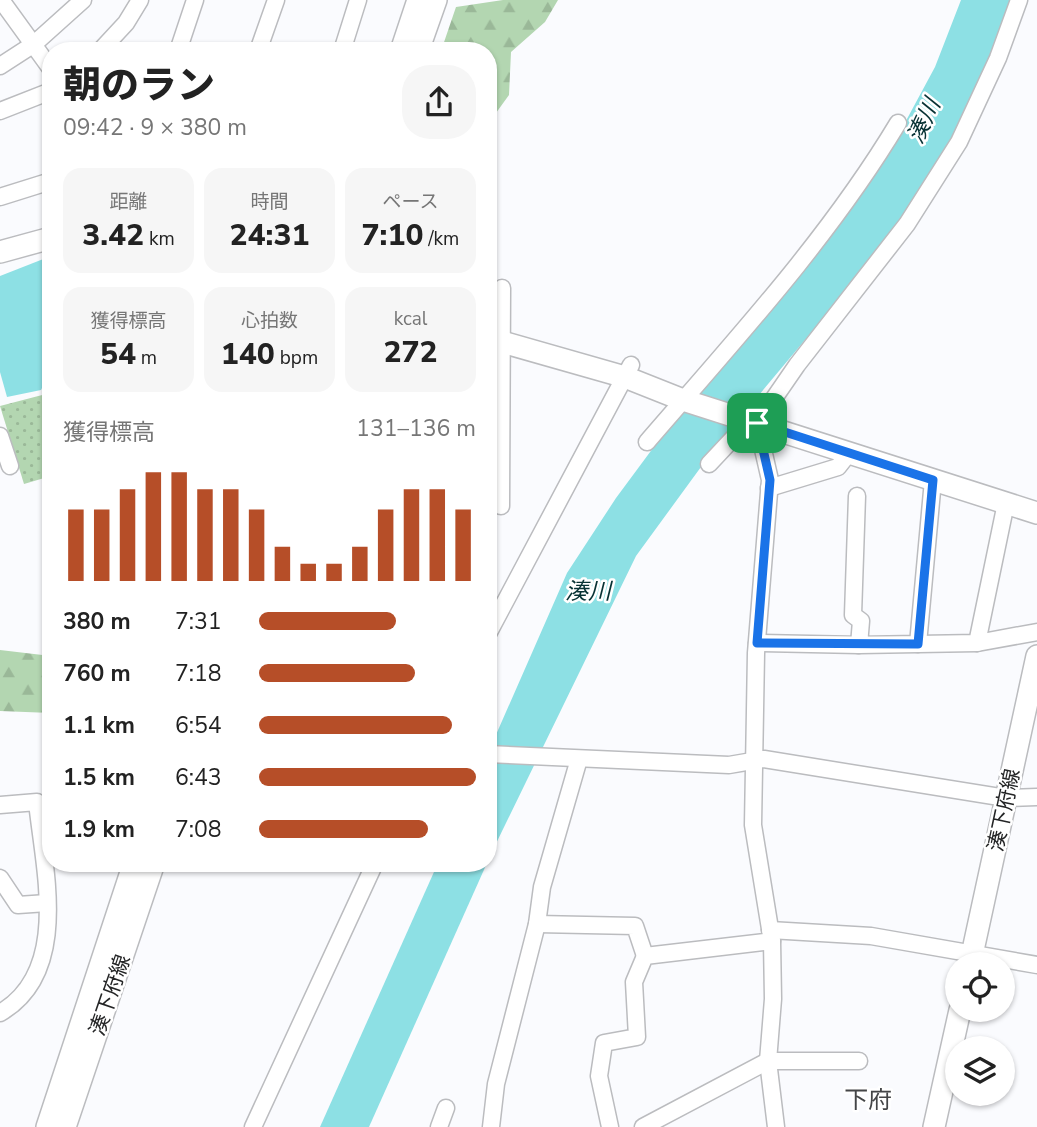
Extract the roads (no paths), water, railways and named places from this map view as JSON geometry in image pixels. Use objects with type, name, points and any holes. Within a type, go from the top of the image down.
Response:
[{"type":"main road","points":[[404,42],[418,0]]},
{"type":"main road","points":[[421,42],[436,0]]},
{"type":"main road","points":[[0,252],[42,240]]},
{"type":"main road","points":[[497,351],[628,371],[683,400],[1037,513]]},
{"type":"main road","name":"湊下府線","points":[[973,952],[1037,656]]},
{"type":"main road","name":"湊下府線","points":[[47,1127],[131,872]]},
{"type":"main road","name":"湊下府線","points":[[65,1127],[151,872]]},
{"type":"main road","points":[[934,1127],[957,1022]]},
{"type":"street","points":[[1,0],[42,56]]},
{"type":"street","points":[[0,66],[34,44],[83,0]]},
{"type":"street","points":[[110,42],[140,0]]},
{"type":"street","points":[[181,42],[195,0]]},
{"type":"street","points":[[261,42],[276,0]]},
{"type":"street","points":[[345,42],[358,0]]},
{"type":"street","points":[[709,464],[738,433],[757,423],[797,365],[907,224],[959,142],[998,58],[1019,0]]},
{"type":"street","points":[[113,39],[116,42]]},
{"type":"street","points":[[0,111],[42,95]]},
{"type":"street","points":[[647,442],[837,214],[867,175],[898,122]]},
{"type":"street","points":[[0,197],[42,184]]},
{"type":"street","points":[[497,333],[502,289]]},
{"type":"street","points":[[497,617],[628,371]]},
{"type":"street","points":[[497,413],[500,506]]},
{"type":"street","points":[[757,423],[769,488],[757,643],[752,760],[753,825],[771,935],[773,999],[768,1061],[776,1127]]},
{"type":"street","points":[[0,436],[10,466]]},
{"type":"street","points":[[769,488],[838,467],[849,453]]},
{"type":"street","points":[[918,644],[933,480]]},
{"type":"street","points":[[857,496],[853,615],[861,621],[859,645]]},
{"type":"street","points":[[977,643],[1006,503]]},
{"type":"street","points":[[757,643],[977,643],[1037,632]]},
{"type":"street","points":[[497,754],[729,765],[752,760],[808,765],[897,783],[1006,798],[1037,797]]},
{"type":"street","points":[[491,1127],[496,1084],[537,923],[542,887],[579,759]]},
{"type":"street","points":[[0,805],[42,801]]},
{"type":"street","points":[[1,1010],[26,994],[40,970],[46,941],[46,872]]},
{"type":"street","points":[[253,1127],[371,872]]},
{"type":"street","points":[[0,878],[18,905],[47,903]]},
{"type":"street","points":[[537,923],[635,926],[645,956],[634,982],[637,1037],[604,1043],[599,1076],[610,1127]]},
{"type":"street","points":[[645,956],[771,935],[830,931],[945,953]]},
{"type":"street","points":[[1015,963],[1037,965]]},
{"type":"street","points":[[643,1127],[768,1061],[859,1061]]},
{"type":"street","points":[[439,1127],[446,1108]]},
{"type":"water","name":"湊川","points":[[961,0],[1011,0],[981,81],[960,125],[904,215],[867,266],[717,445],[636,556],[497,842],[497,732],[567,573],[616,498],[676,417],[848,213],[894,143],[935,67]]},
{"type":"water","points":[[42,260],[42,388],[7,397],[0,372],[0,276]]},
{"type":"water","points":[[434,872],[483,872],[369,1127],[320,1127]]},
{"type":"district","name":"下府","points":[[868,1100]]}]
